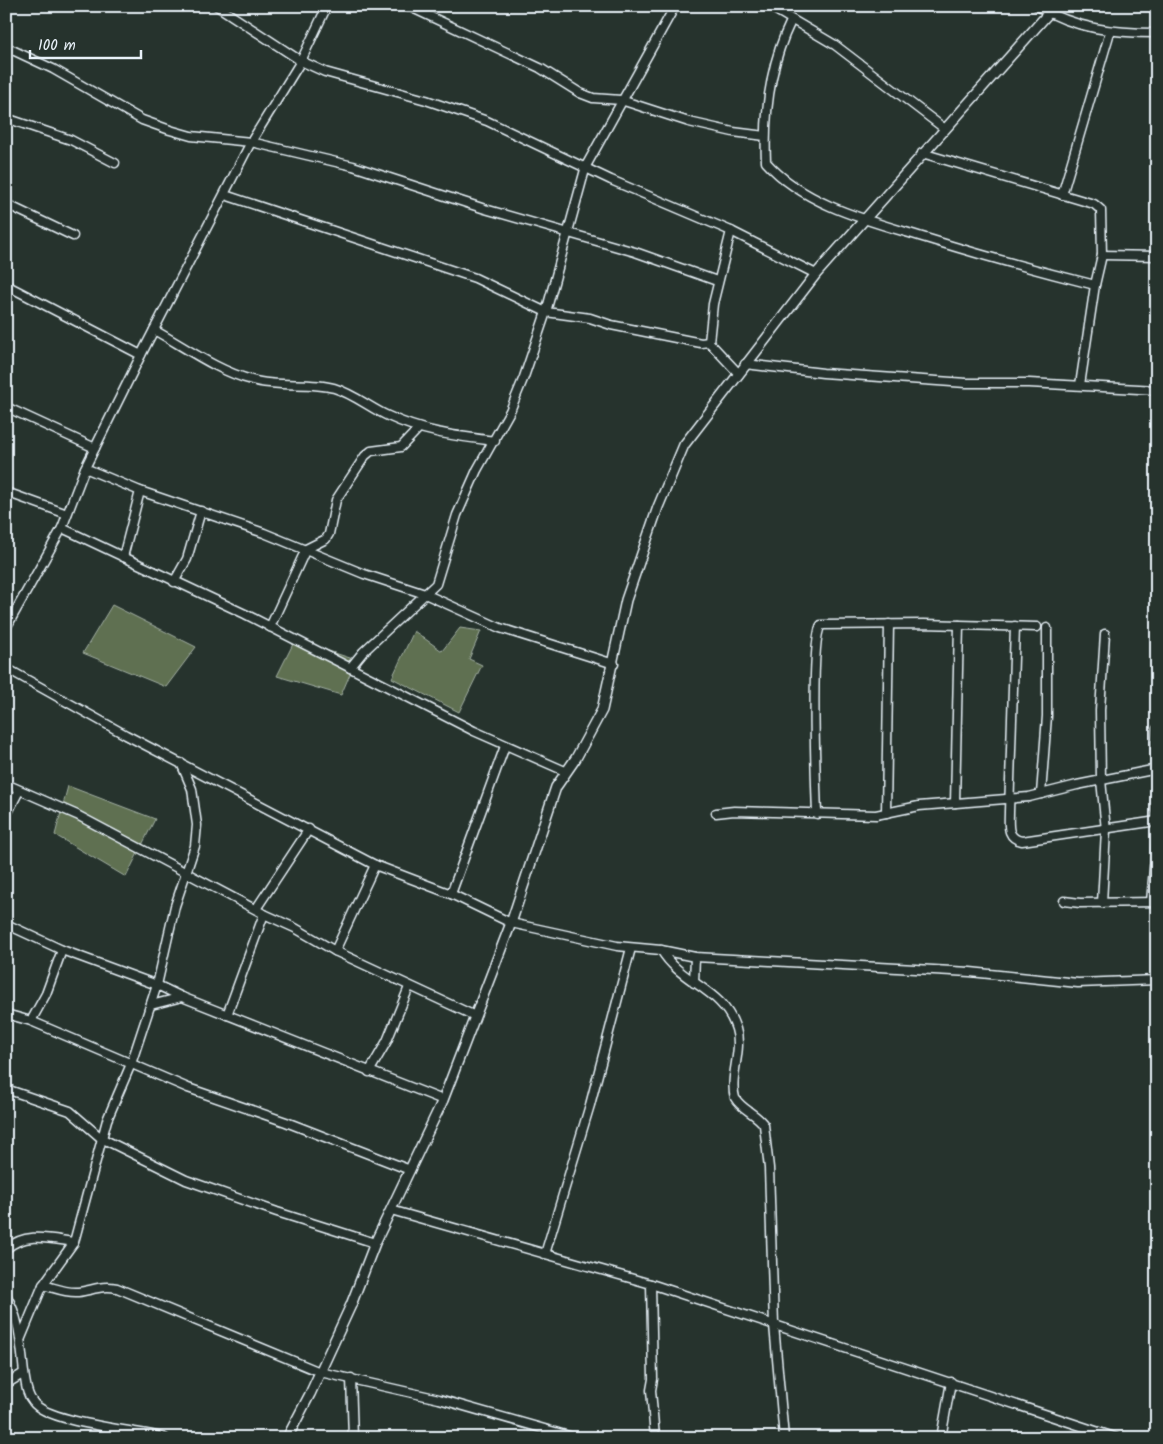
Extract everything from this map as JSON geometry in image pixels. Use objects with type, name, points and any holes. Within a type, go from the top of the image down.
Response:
[{"type":"street","points":[[217,6],[301,61],[338,77],[399,92],[487,121],[586,166],[611,180],[731,231],[816,274]]},
{"type":"street","points":[[6,628],[62,528],[85,468],[141,355],[225,196],[251,142],[301,61],[327,6]]},
{"type":"street","points":[[408,6],[540,68],[580,93],[593,98],[621,100],[689,122],[733,132],[765,136]]},
{"type":"street","points":[[350,668],[363,652],[436,584],[457,515],[477,470],[495,441],[524,377],[546,312],[586,166],[674,6]]},
{"type":"street","points":[[768,6],[835,45],[945,129]]},
{"type":"street","points":[[1037,6],[1052,10],[1090,29],[1110,32],[1157,33]]},
{"type":"street","points":[[287,1438],[351,1305],[375,1243],[442,1100],[511,922],[548,810],[564,772],[576,758],[602,710],[614,664],[620,623],[629,592],[658,507],[684,445],[816,274],[922,153],[1052,10]]},
{"type":"street","points":[[791,21],[776,59],[765,136],[766,162],[774,172],[797,188],[863,221],[974,254],[1095,285]]},
{"type":"street","points":[[1062,194],[1110,32]]},
{"type":"street","points":[[6,47],[53,69],[142,120],[192,136],[251,142],[353,166],[484,209],[567,231],[635,252],[717,282]]},
{"type":"street","points":[[6,118],[71,140],[115,163]]},
{"type":"street","points":[[922,153],[1094,204],[1101,210],[1102,256],[1095,285],[1080,385]]},
{"type":"street","points":[[225,196],[475,278],[546,312],[590,318],[611,325],[701,343],[710,342]]},
{"type":"street","points":[[6,204],[73,236]]},
{"type":"street","points":[[731,231],[717,282],[710,342],[739,374]]},
{"type":"street","points":[[1102,256],[1157,256]]},
{"type":"street","points":[[6,285],[141,355]]},
{"type":"street","points":[[154,330],[231,373],[251,380],[280,386],[332,387],[347,392],[388,416],[419,428],[442,435],[495,441]]},
{"type":"street","points":[[745,364],[823,373],[966,383],[1080,385],[1157,390]]},
{"type":"street","points":[[6,407],[95,448]]},
{"type":"street","points":[[270,627],[306,549],[326,539],[329,534],[336,500],[365,456],[371,452],[401,447],[419,428]]},
{"type":"street","points":[[85,468],[140,491],[306,549],[364,574],[425,594],[500,628],[614,664]]},
{"type":"street","points":[[123,557],[140,491]]},
{"type":"street","points":[[6,492],[67,514]]},
{"type":"street","points":[[174,582],[187,560],[201,511]]},
{"type":"street","points":[[62,528],[270,627],[505,746],[564,772]]},
{"type":"street","points":[[816,814],[815,678],[819,628],[824,624],[1037,627]]},
{"type":"street","points":[[886,813],[889,624]]},
{"type":"street","points":[[954,803],[959,625]]},
{"type":"street","points":[[1015,626],[1010,834],[1015,840],[1106,830],[1157,821],[1157,729]]},
{"type":"street","points":[[1040,794],[1047,716],[1047,628]]},
{"type":"street","points":[[1102,903],[1106,830],[1101,780],[1101,692],[1105,634]]},
{"type":"street","points":[[6,668],[375,865],[451,894],[511,922],[631,948],[661,950],[695,957],[970,972],[1078,984],[1157,980]]},
{"type":"street","points":[[451,894],[505,746]]},
{"type":"street","points":[[21,1338],[43,1285],[74,1242],[101,1138],[112,1106],[131,1064],[157,985],[185,872],[195,846],[197,825],[192,789],[181,763]]},
{"type":"street","points":[[716,813],[734,811],[876,815],[919,806],[1040,794],[1156,769]]},
{"type":"street","points":[[6,784],[77,815],[264,914],[295,928],[335,951],[378,969],[409,987],[474,1016]]},
{"type":"street","points":[[6,816],[20,790]]},
{"type":"street","points":[[256,909],[309,830]]},
{"type":"street","points":[[1064,901],[1102,903],[1154,902],[1157,835]]},
{"type":"street","points":[[335,951],[375,865]]},
{"type":"street","points":[[227,1015],[264,914]]},
{"type":"street","points":[[6,924],[62,950],[157,985],[182,998],[442,1100]]},
{"type":"street","points":[[545,1254],[590,1105],[631,948]]},
{"type":"street","points":[[31,1021],[46,994],[62,950]]},
{"type":"street","points":[[661,950],[674,968],[723,1004],[732,1019],[737,1032],[738,1044],[734,1081],[735,1098],[746,1110],[760,1119],[764,1126],[768,1168],[774,1325],[784,1438]]},
{"type":"street","points":[[694,982],[695,957]]},
{"type":"street","points":[[369,1072],[387,1040],[409,987]]},
{"type":"street","points":[[151,1004],[182,998]]},
{"type":"street","points":[[6,1014],[31,1021],[188,1088],[286,1122],[410,1170]]},
{"type":"street","points":[[6,1089],[70,1111],[101,1138],[186,1180],[277,1212],[375,1243]]},
{"type":"street","points":[[390,1210],[650,1284],[1117,1438]]},
{"type":"street","points":[[6,1249],[25,1238],[40,1237],[74,1242]]},
{"type":"street","points":[[650,1284],[653,1379],[651,1390],[655,1438]]},
{"type":"street","points":[[43,1285],[67,1292],[80,1292],[105,1285],[117,1288],[320,1372],[439,1399],[576,1438]]},
{"type":"street","points":[[6,1295],[12,1306],[21,1338],[24,1373],[29,1396],[41,1410],[56,1416],[165,1438]]},
{"type":"street","points":[[6,1384],[24,1373]]},
{"type":"street","points":[[351,1378],[353,1438]]},
{"type":"street","points":[[942,1438],[951,1382]]},
{"type":"green space","points":[[112,605],[196,647],[166,687],[83,653]]},
{"type":"green space","points":[[460,628],[481,631],[469,659],[482,665],[459,712],[392,678],[414,631],[442,651]]},
{"type":"green space","points":[[295,640],[356,660],[341,695],[277,676]]},
{"type":"green space","points":[[68,786],[155,819],[126,877],[55,835]]}]
